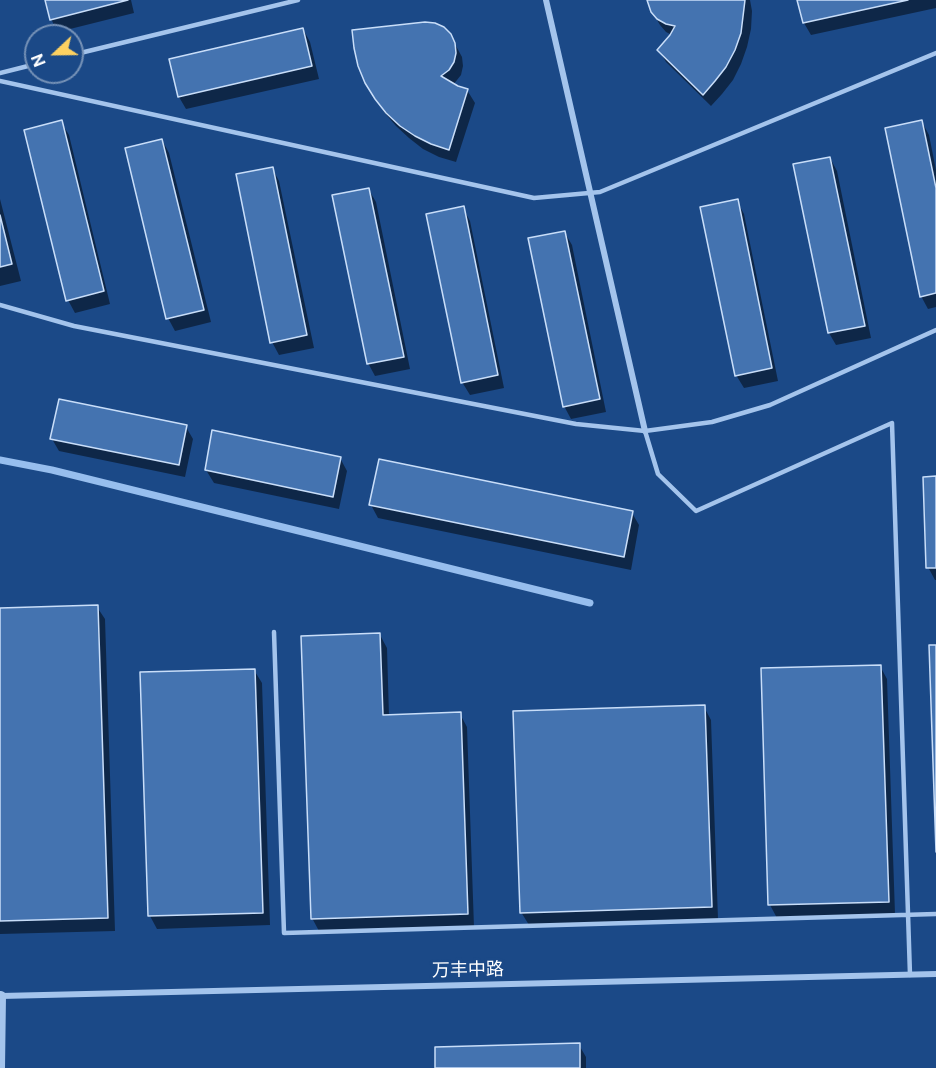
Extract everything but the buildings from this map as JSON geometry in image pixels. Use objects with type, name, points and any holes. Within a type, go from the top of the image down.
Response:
[{"type":"street","points":[[546,0],[645,431]]},
{"type":"street","name":"万丰中路","points":[[1,996],[936,974]]},
{"type":"street","points":[[0,1068],[1,996]]},
{"type":"lane","points":[[84,52],[298,0]]},
{"type":"lane","points":[[0,81],[534,198],[600,192],[936,53]]},
{"type":"lane","points":[[0,73],[24,67]]},
{"type":"lane","points":[[0,305],[74,326],[576,424],[645,431],[712,422],[770,405],[936,330]]},
{"type":"lane","points":[[645,431],[658,474],[696,511],[892,423],[910,975]]},
{"type":"lane","points":[[274,632],[284,933],[936,914]]},
{"type":"waterway","points":[[0,460],[52,470],[590,603]]}]
